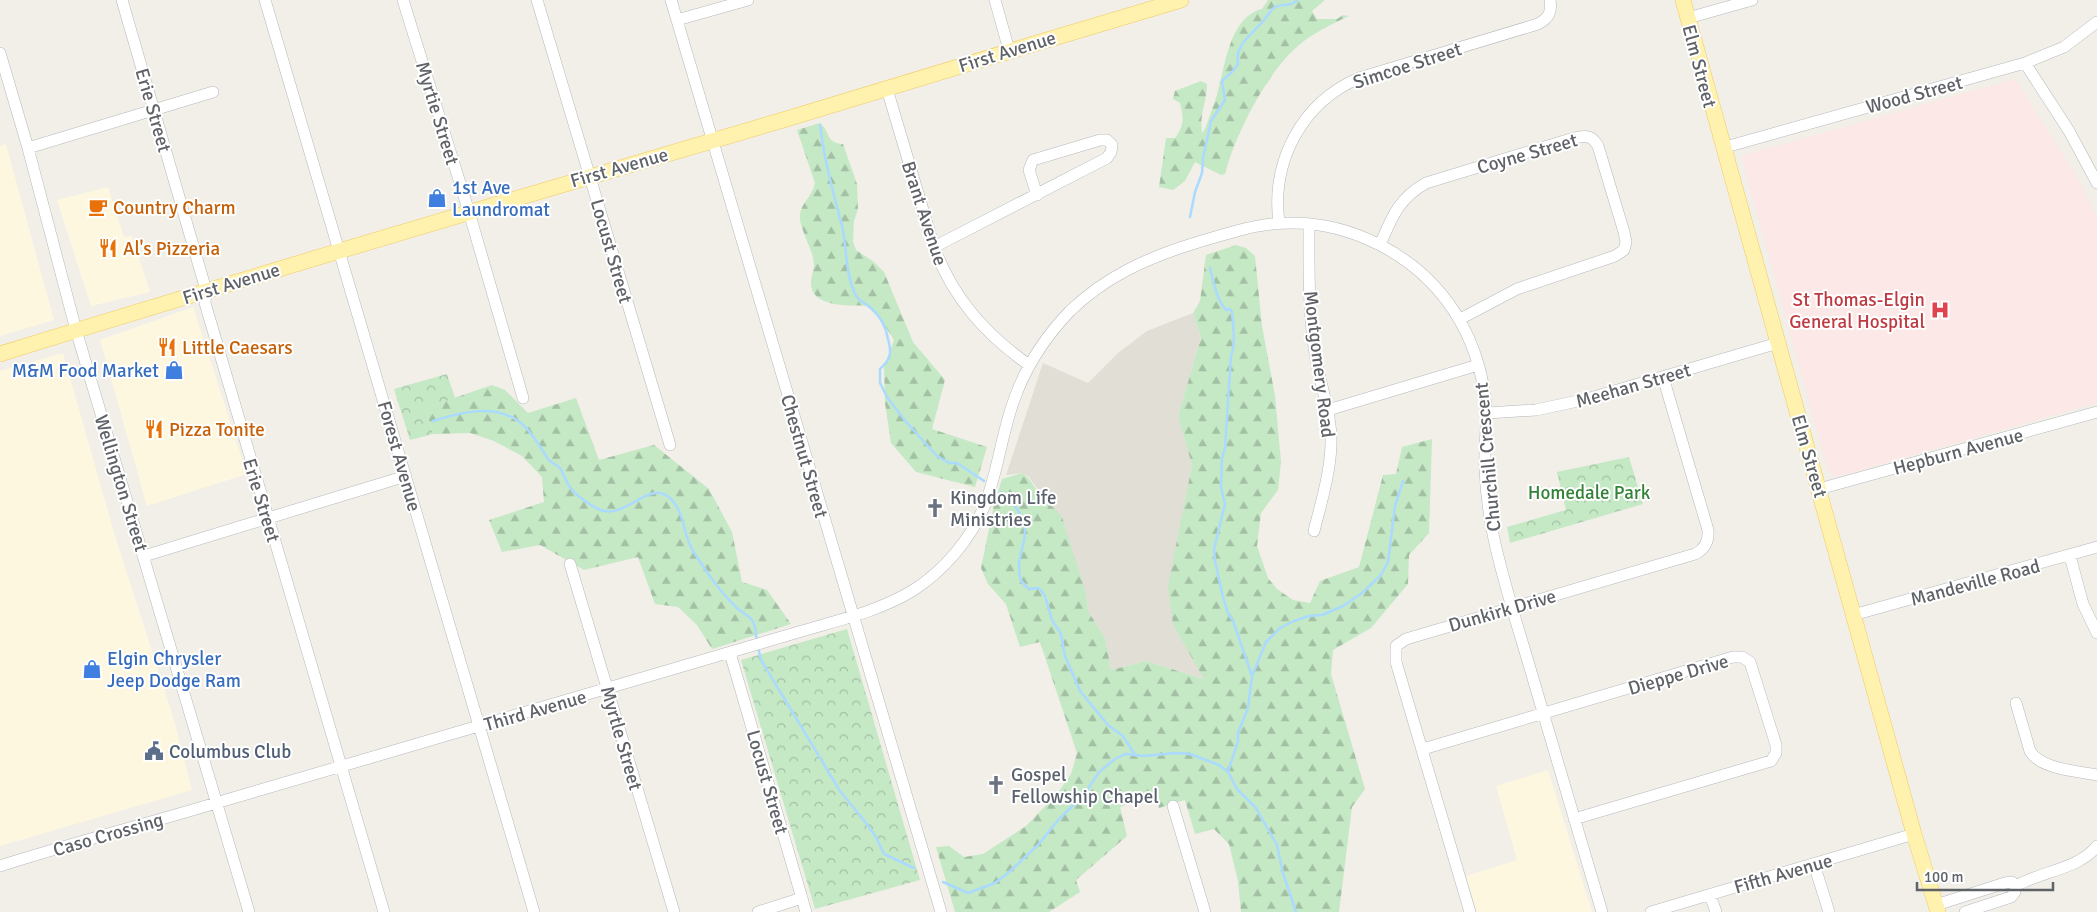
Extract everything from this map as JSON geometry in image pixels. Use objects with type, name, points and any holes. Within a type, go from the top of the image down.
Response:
[{"type":"main road","name":"First Avenue","points":[[0,354],[206,290],[1181,0]]},
{"type":"main road","name":"Elm Street","points":[[1683,0],[1722,148],[1936,908]]},
{"type":"street","name":"Erie Street","points":[[122,0],[206,290],[205,303],[384,912]]},
{"type":"street","name":"Forest Avenue","points":[[265,0],[534,912]]},
{"type":"street","name":"Myrtie Street","points":[[403,0],[469,212],[523,398]]},
{"type":"street","name":"Locust Street","points":[[537,0],[670,445]]},
{"type":"street","name":"Chestnut Street","points":[[671,0],[941,912]]},
{"type":"street","points":[[677,20],[748,0]]},
{"type":"street","points":[[994,0],[1009,50]]},
{"type":"street","name":"Simcoe Street","points":[[1279,223],[1279,185],[1287,150],[1298,130],[1322,102],[1339,89],[1359,78],[1547,20],[1551,10],[1550,0]]},
{"type":"street","points":[[1688,18],[1752,0]]},
{"type":"street","name":"Wood Street","points":[[1722,148],[2025,63],[2064,47],[2097,22]]},
{"type":"street","name":"Wellington Street","points":[[0,53],[28,148],[76,330],[249,912]]},
{"type":"street","points":[[2025,63],[2069,131],[2097,183]]},
{"type":"street","name":"Brant Avenue","points":[[887,89],[934,248],[946,275],[970,313],[1008,350],[1029,365]]},
{"type":"street","points":[[28,148],[213,92]]},
{"type":"street","name":"Coyne Street","points":[[1380,245],[1388,223],[1398,206],[1410,193],[1426,183],[1574,138],[1586,136],[1593,139],[1598,146],[1624,232],[1626,242],[1624,250],[1615,256],[1517,289],[1460,319]]},
{"type":"street","points":[[934,248],[1036,195],[1107,158],[1111,152],[1112,145],[1107,140],[1100,140],[1034,160],[1029,170],[1036,195]]},
{"type":"street","name":"Churchill Crescent","points":[[852,616],[886,605],[914,589],[937,572],[960,546],[985,506],[1012,405],[1029,365],[1046,339],[1071,310],[1106,282],[1123,271],[1162,253],[1249,228],[1279,223],[1340,229],[1380,245],[1423,273],[1460,319],[1478,365],[1484,387],[1488,507],[1496,550],[1602,912]]},
{"type":"street","name":"Montgomery Road","points":[[1309,225],[1312,335],[1331,427],[1330,460],[1314,531]]},
{"type":"street","name":"Meehan Street","points":[[1486,413],[1547,408],[1587,399],[1778,343]]},
{"type":"street","points":[[1328,410],[1478,365]]},
{"type":"street","name":"Dunkirk Drive","points":[[1470,912],[1396,662],[1396,646],[1406,639],[1695,554],[1706,544],[1708,530],[1663,377]]},
{"type":"street","name":"Hepburn Avenue","points":[[1819,489],[2097,412]]},
{"type":"street","points":[[144,556],[406,476]]},
{"type":"street","name":"Mandeville Road","points":[[1853,615],[2097,547]]},
{"type":"street","points":[[2070,556],[2083,604],[2097,633]]},
{"type":"street","name":"Myrtle Street","points":[[570,564],[674,912]]},
{"type":"street","name":"Third Avenue","points":[[217,803],[852,616]]},
{"type":"street","name":"Locust Street","points":[[730,652],[806,912]]},
{"type":"street","name":"Dieppe Drive","points":[[1422,749],[1738,656],[1746,659],[1752,666],[1776,745],[1775,757],[1765,764],[1574,819]]},
{"type":"street","points":[[2016,703],[2030,751],[2034,758],[2044,764],[2097,775]]},
{"type":"street","name":"Caso Crossing","points":[[0,866],[217,803]]},
{"type":"street","points":[[1174,806],[1205,912]]},
{"type":"street","name":"Fifth Avenue","points":[[1651,912],[1914,834]]},
{"type":"street","points":[[1965,912],[2011,897],[2015,892],[2016,886],[2027,879],[2073,863],[2089,854],[2097,846]]},
{"type":"street","points":[[1814,864],[1829,912]]},
{"type":"street","points":[[1936,908],[2005,883],[2012,882],[2016,886]]},
{"type":"street","points":[[1710,895],[1716,912]]},
{"type":"street","points":[[758,912],[802,898]]},
{"type":"shaded area","name":"St Thomas-Elgin General Hospital","points":[[2015,79],[2078,178],[2097,218],[2097,403],[1836,477],[1828,471],[1741,156]]},
{"type":"shaded area","points":[[6,144],[54,320],[0,336],[0,146]]},
{"type":"shaded area","points":[[108,187],[124,237],[132,236],[150,292],[91,306],[57,200]]},
{"type":"shaded area","points":[[193,307],[247,474],[147,506],[100,340]]},
{"type":"shaded area","points":[[1193,313],[1201,338],[1178,416],[1192,465],[1181,523],[1173,625],[1205,679],[1146,661],[1111,670],[1105,638],[1088,611],[1086,593],[1044,499],[1029,477],[1022,473],[1006,475],[1043,363],[1088,383],[1118,353],[1147,331]]},
{"type":"shaded area","points":[[63,353],[115,536],[174,720],[192,790],[0,846],[0,371]]},
{"type":"shaded area","points":[[1548,770],[1592,912],[1477,912],[1466,876],[1517,860],[1496,786]]},
{"type":"green space","points":[[1268,0],[1325,0],[1312,11],[1317,19],[1337,19],[1343,15],[1349,16],[1304,41],[1287,56],[1276,70],[1245,122],[1236,141],[1225,174],[1221,175],[1195,162],[1185,181],[1173,190],[1159,187],[1166,138],[1175,138],[1182,122],[1180,103],[1173,99],[1175,91],[1201,81],[1207,84],[1201,126],[1202,133],[1217,95],[1226,58],[1235,33],[1242,22],[1251,14],[1262,9]]},
{"type":"green space","points":[[820,123],[833,142],[843,144],[857,184],[858,209],[854,221],[853,241],[856,250],[874,262],[884,272],[913,342],[945,380],[932,429],[987,447],[975,487],[916,472],[891,443],[885,403],[884,368],[894,340],[882,321],[867,306],[833,304],[818,297],[813,292],[811,280],[814,267],[813,259],[802,228],[800,214],[815,183],[797,130]]},
{"type":"green space","points":[[1236,245],[1246,248],[1255,256],[1262,326],[1275,396],[1281,462],[1278,490],[1261,513],[1257,546],[1268,578],[1277,589],[1293,600],[1310,603],[1320,581],[1359,567],[1383,475],[1396,474],[1402,447],[1432,439],[1429,533],[1409,555],[1408,584],[1371,628],[1333,650],[1331,674],[1365,789],[1352,807],[1339,912],[1241,912],[1238,881],[1229,844],[1214,829],[1195,834],[1185,800],[1159,808],[1155,795],[1120,807],[1127,836],[1076,880],[1080,892],[1049,912],[955,912],[936,847],[949,846],[964,857],[983,854],[1026,826],[1057,794],[1071,774],[1077,753],[1040,642],[1020,647],[1006,604],[988,584],[981,568],[994,505],[1002,479],[1022,473],[1062,517],[1086,593],[1088,611],[1105,638],[1111,670],[1146,661],[1204,679],[1173,625],[1168,586],[1192,465],[1178,416],[1201,338],[1193,313],[1200,301],[1206,255]]},
{"type":"green space","points":[[447,374],[455,398],[425,408],[433,434],[410,440],[394,389]]},
{"type":"green space","points":[[492,385],[505,390],[528,413],[576,398],[599,460],[654,445],[709,489],[732,532],[742,582],[767,590],[791,624],[712,649],[697,625],[678,607],[655,604],[638,557],[584,570],[540,545],[502,552],[489,520],[544,502],[542,477],[522,456],[494,441],[470,433],[433,434],[425,408]]},
{"type":"green space","name":"Homedale Park","points":[[1629,457],[1643,504],[1510,543],[1507,527],[1566,510],[1557,472]]},
{"type":"green space","points":[[847,629],[920,880],[815,909],[741,660]]},
{"type":"waterway","points":[[1190,217],[1195,192],[1202,173],[1203,158],[1211,121],[1225,100],[1222,81],[1238,64],[1239,50],[1246,39],[1272,9],[1278,6],[1289,5],[1297,0]]},
{"type":"waterway","points":[[820,125],[826,163],[844,234],[852,286],[858,299],[878,315],[883,322],[887,335],[890,356],[880,369],[880,383],[887,397],[907,423],[937,456],[949,463],[957,463],[984,481]]},
{"type":"waterway","points":[[1210,268],[1220,301],[1226,310],[1230,309],[1232,312],[1234,334],[1225,448],[1222,458],[1221,487],[1225,504],[1214,549],[1215,561],[1228,613],[1233,621],[1252,676]]},
{"type":"waterway","points":[[433,421],[478,411],[490,411],[511,417],[525,427],[548,459],[560,468],[572,490],[598,509],[618,510],[654,493],[663,494],[671,499],[679,511],[693,551],[724,595],[752,620],[757,642]]},
{"type":"waterway","points":[[1228,772],[1238,741],[1238,733],[1248,708],[1252,676],[1266,642],[1280,628],[1294,621],[1309,616],[1322,615],[1343,606],[1362,593],[1381,575],[1388,562],[1395,506],[1403,481]]},
{"type":"waterway","points":[[1001,492],[1017,509],[1023,519],[1025,537],[1019,561],[1021,581],[1029,589],[1039,588],[1045,596],[1052,620],[1061,634],[1065,656],[1080,691],[1108,725],[1123,736],[1135,755]]},
{"type":"waterway","points":[[758,647],[761,660],[840,791],[876,837],[884,854],[914,868]]},
{"type":"waterway","points":[[943,882],[968,893],[995,883],[1038,845],[1059,819],[1084,795],[1099,772],[1115,759],[1125,754],[1144,756],[1176,753],[1190,754],[1219,765],[1228,772],[1237,789],[1256,808],[1277,845],[1283,873],[1296,912]]},
{"type":"place","name":"1st Ave Laundromat","points":[[437,198]]},
{"type":"place","name":"Country Charm","points":[[98,207]]},
{"type":"place","name":"Al's Pizzeria","points":[[108,248]]},
{"type":"place","name":"St Thomas-Elgin General Hospital","points":[[1940,310]]},
{"type":"place","name":"Little Caesars","points":[[167,347]]},
{"type":"place","name":"M&M Food Market","points":[[174,370]]},
{"type":"place","name":"Pizza Tonite","points":[[154,429]]},
{"type":"place","name":"Kingdom Life Ministries","points":[[935,508]]},
{"type":"place","name":"Elgin Chrysler Jeep Dodge Ram","points":[[92,669]]},
{"type":"place","name":"Columbus Club","points":[[154,751]]},
{"type":"place","name":"Gospel Fellowship Chapel","points":[[996,785]]}]
